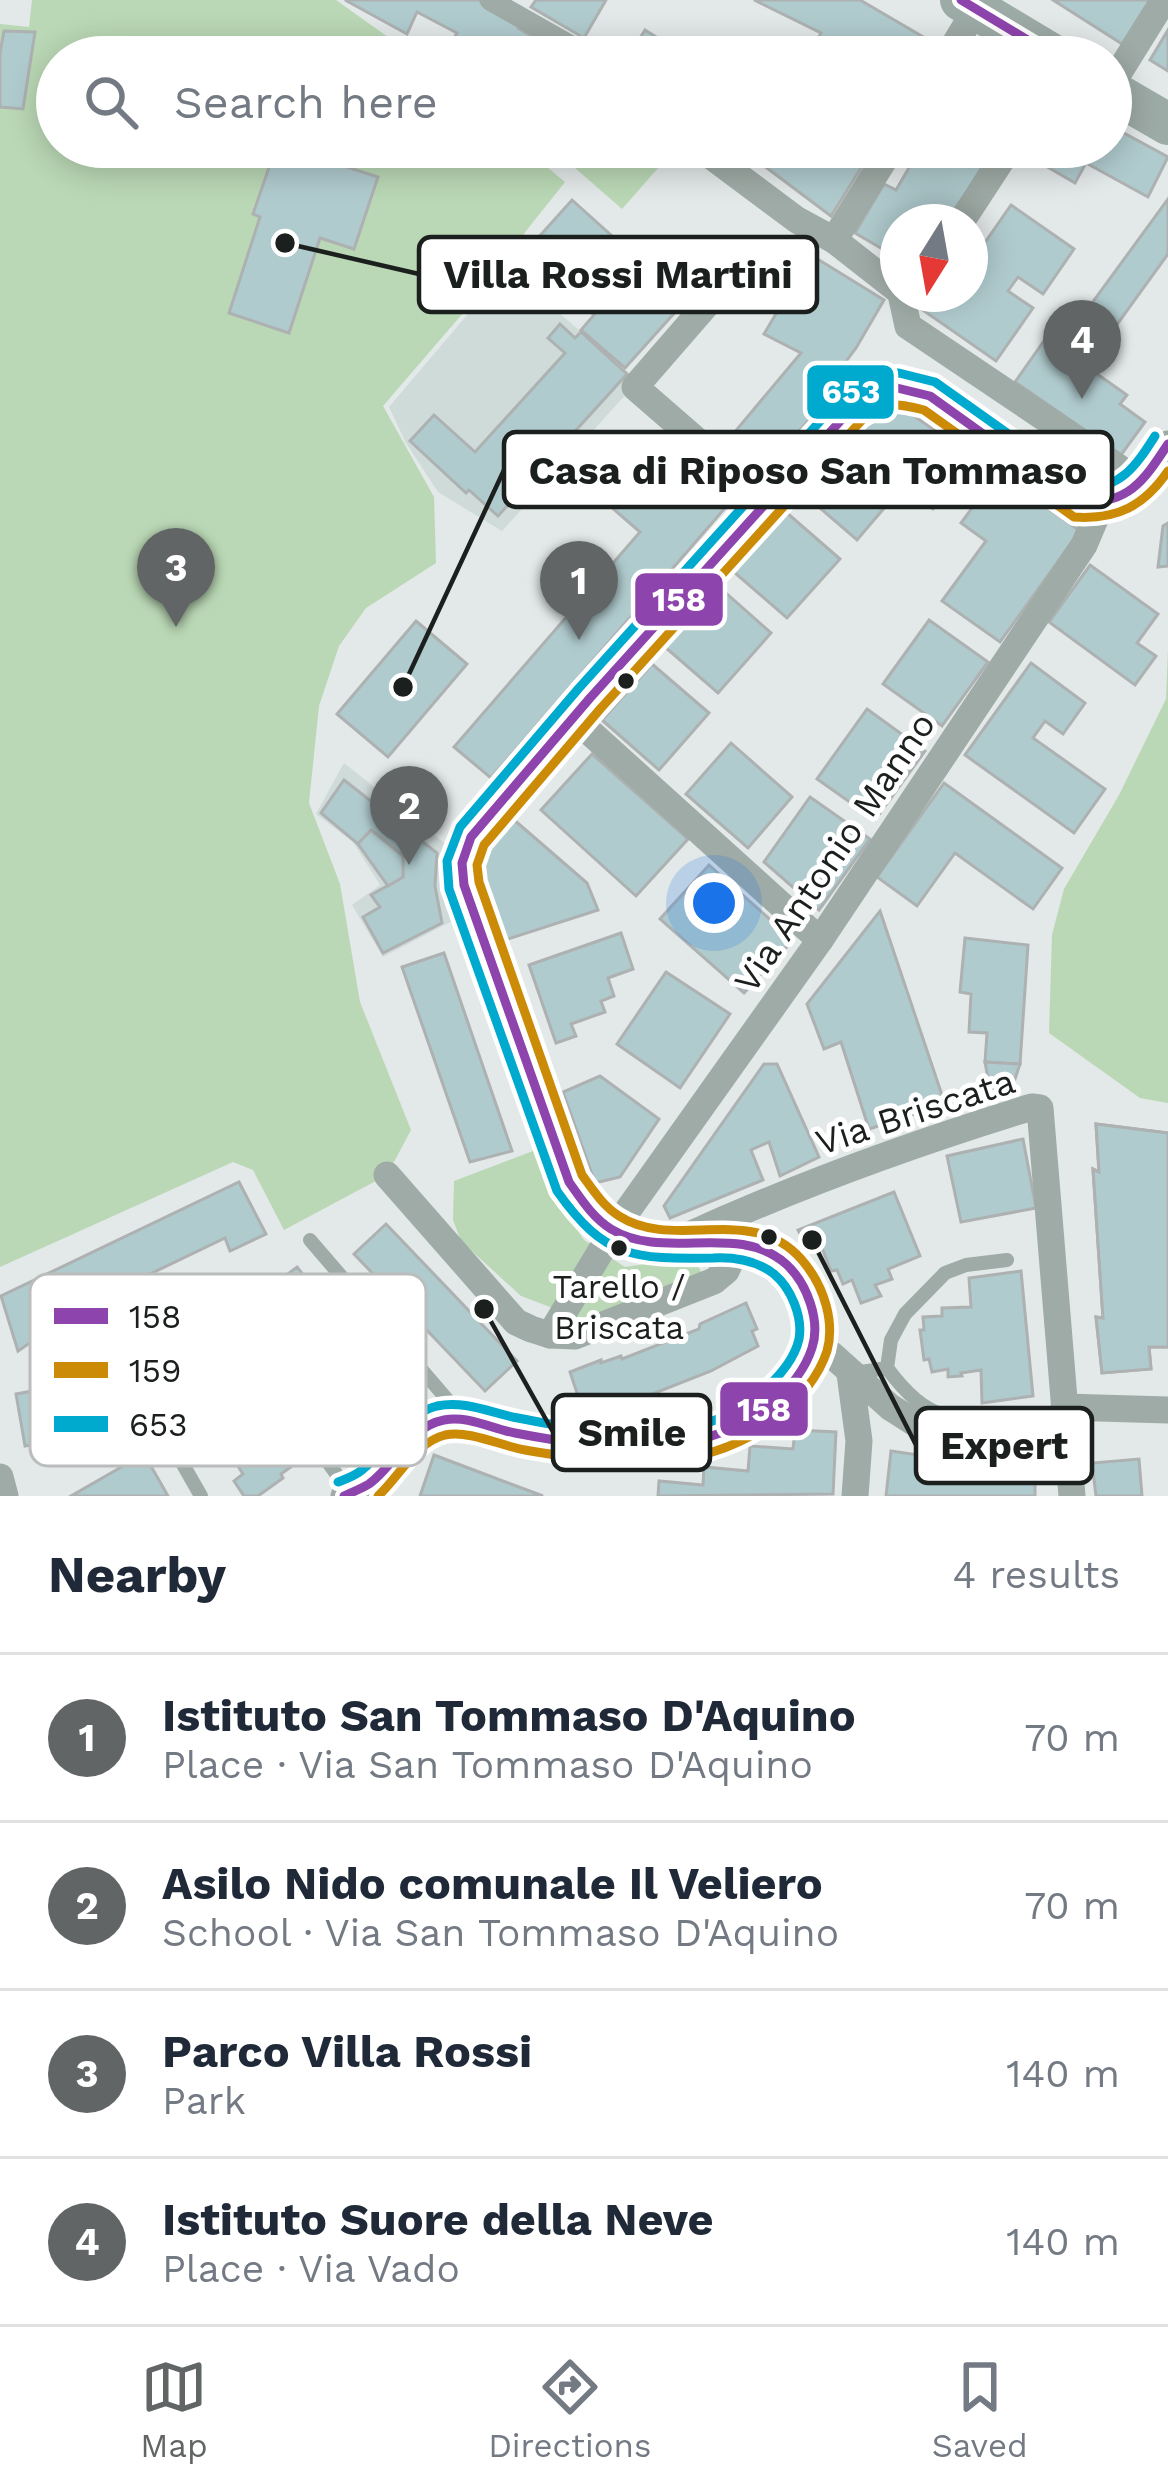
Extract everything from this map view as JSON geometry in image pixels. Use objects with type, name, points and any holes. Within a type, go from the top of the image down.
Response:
[{"type":"main road","points":[[980,6],[1025,36]]},
{"type":"main road","points":[[1132,101],[1168,124]]},
{"type":"street","points":[[490,0],[553,36]]},
{"type":"street","points":[[1132,53],[1164,0]]},
{"type":"street","points":[[960,36],[980,6]]},
{"type":"street","points":[[727,168],[797,220],[834,240],[880,277]]},
{"type":"street","points":[[834,240],[879,168]]},
{"type":"street","points":[[973,204],[996,168]]},
{"type":"street","points":[[708,303],[635,386],[766,501]]},
{"type":"street","points":[[906,312],[908,326],[1140,482]]},
{"type":"street","points":[[426,1426],[464,1419],[585,1444],[689,1444],[733,1430],[771,1406],[789,1388],[814,1342],[811,1309],[795,1274],[770,1253],[739,1243],[641,1243],[613,1231],[569,1182],[464,885],[462,863],[471,838],[766,501],[866,397],[896,388],[930,396],[1078,502],[1101,506],[1118,500],[1165,456]]},
{"type":"street","name":"Via Antonio Manno","points":[[550,1335],[613,1231],[820,940],[1084,545],[1101,506]]},
{"type":"street","points":[[573,717],[820,940]]},
{"type":"street","name":"Via Briscata","points":[[668,1244],[767,1198],[924,1140],[1040,1108],[1072,1496]]},
{"type":"street","points":[[388,1175],[516,1322],[550,1335],[575,1336],[714,1281],[726,1271],[739,1243]]},
{"type":"street","points":[[814,1342],[890,1407],[948,1444],[1068,1458]]},
{"type":"street","points":[[850,1374],[859,1441],[855,1496]]},
{"type":"street","points":[[1064,1407],[1168,1410]]},
{"type":"street","points":[[347,1495],[367,1486],[387,1466]]},
{"type":"street","points":[[0,1478],[5,1496]]},
{"type":"lane","points":[[310,1240],[339,1274]]},
{"type":"lane","points":[[1006,1260],[965,1265],[945,1273],[905,1315],[891,1340],[887,1368],[902,1388],[944,1416],[962,1422],[1017,1417]]},
{"type":"lane","points":[[850,1374],[887,1368]]},
{"type":"lane","points":[[426,1375],[464,1419]]},
{"type":"lane","points":[[184,1466],[201,1496]]},
{"type":"lane","points":[[327,1466],[347,1495]]},
{"type":"shaded area","points":[[507,268],[638,381],[502,531],[438,492],[389,407]]},
{"type":"shaded area","points":[[344,763],[448,846],[454,920],[383,957],[352,905],[380,885],[353,842],[316,814]]},
{"type":"green space","points":[[32,0],[336,0],[387,36],[36,36],[36,168],[548,168],[565,182],[507,262],[383,406],[434,497],[436,563],[366,608],[339,646],[319,706],[309,803],[340,884],[360,1002],[411,1130],[387,1175],[284,1230],[253,1170],[233,1162],[0,1267],[0,24],[29,27]]},
{"type":"green space","points":[[575,168],[658,168],[622,209]]},
{"type":"green space","points":[[1168,650],[1168,1103],[1140,1098],[1049,1033],[1052,935],[1064,889],[1119,795],[1166,699]]},
{"type":"green space","points":[[533,1151],[544,1181],[584,1240],[625,1267],[694,1257],[702,1274],[582,1319],[521,1296],[461,1241],[453,1220],[454,1181]]},
{"type":"building","points":[[345,0],[479,0],[519,21],[518,28],[531,36],[455,36],[417,12],[407,34]]},
{"type":"building","points":[[536,0],[606,0],[585,36],[531,7]]},
{"type":"building","points":[[754,0],[860,0],[922,36],[819,36]]},
{"type":"building","points":[[1053,0],[1150,0],[1127,36],[1109,36]]},
{"type":"building","points":[[1168,30],[1168,71],[1150,60]]},
{"type":"building","points":[[4,31],[35,32],[23,109],[0,107]]},
{"type":"building","points":[[1132,137],[1168,157],[1148,197],[1095,168],[1132,168]]},
{"type":"building","points":[[269,168],[350,168],[378,177],[354,249],[320,238],[289,333],[229,313],[260,217],[253,214]]},
{"type":"building","points":[[767,168],[861,168],[831,216]]},
{"type":"building","points":[[909,168],[981,168],[960,204],[880,204],[880,248],[855,233],[884,184],[896,190]]},
{"type":"building","points":[[1049,168],[1083,168],[1075,183]]},
{"type":"building","points":[[1168,199],[1168,254],[1103,344],[1076,325]]},
{"type":"building","points":[[572,200],[630,252],[640,240],[695,290],[625,368],[581,330],[594,315],[536,263],[548,250],[536,240]]},
{"type":"building","points":[[1011,205],[1074,249],[1043,294],[1018,277],[1008,291],[1033,308],[996,361],[926,312],[988,312],[988,238]]},
{"type":"building","points":[[811,255],[880,298],[880,307],[838,372],[843,381],[765,470],[728,440],[801,353],[764,334]]},
{"type":"building","points":[[560,324],[575,338],[581,332],[627,374],[498,516],[410,441],[434,415],[475,452],[565,353],[548,338]]},
{"type":"building","points":[[1046,338],[1127,395],[1120,404],[1145,422],[1121,455],[1015,382]]},
{"type":"building","points":[[894,409],[910,413],[971,456],[933,509],[898,484],[906,473],[892,462],[879,477],[897,493],[857,540],[805,495],[875,416]]},
{"type":"building","points":[[643,437],[725,508],[491,778],[454,747],[640,532],[595,493]]},
{"type":"building","points":[[998,473],[1080,531],[1000,642],[942,601],[986,541],[961,523]]},
{"type":"building","points":[[787,513],[840,559],[787,618],[734,572]]},
{"type":"building","points":[[1168,523],[1168,566],[1158,567],[1163,526]]},
{"type":"building","points":[[1090,565],[1158,614],[1137,643],[1156,656],[1135,685],[1049,622]]},
{"type":"building","points":[[718,586],[771,633],[718,693],[665,647]]},
{"type":"building","points":[[929,620],[988,662],[942,726],[883,684]]},
{"type":"building","points":[[416,621],[467,664],[388,757],[337,714]]},
{"type":"building","points":[[1031,663],[1085,703],[1063,734],[1045,721],[1033,738],[1105,789],[1074,833],[965,755]]},
{"type":"building","points":[[652,664],[709,713],[659,770],[602,720]]},
{"type":"building","points":[[867,709],[925,751],[875,820],[817,779]]},
{"type":"building","points":[[731,743],[792,797],[748,848],[686,794]]},
{"type":"building","points":[[592,754],[688,839],[636,896],[541,810]]},
{"type":"building","points":[[344,780],[437,853],[435,886],[442,923],[383,953],[363,917],[380,907],[371,895],[403,877],[403,856],[371,830],[358,844],[321,813]]},
{"type":"building","points":[[944,783],[1062,868],[1033,909],[955,853],[917,906],[877,877]]},
{"type":"building","points":[[810,797],[870,839],[819,910],[764,862]]},
{"type":"building","points":[[513,819],[587,883],[598,910],[505,940],[486,884],[485,865],[489,849]]},
{"type":"building","points":[[371,830],[403,856],[403,877],[388,886],[358,844]]},
{"type":"building","points":[[709,865],[793,940],[744,993],[660,919]]},
{"type":"building","points":[[880,911],[945,1104],[869,1129],[841,1042],[824,1049],[807,1004]]},
{"type":"building","points":[[621,933],[633,969],[608,978],[614,996],[601,1001],[605,1012],[571,1024],[576,1036],[556,1043],[529,965]]},
{"type":"building","points":[[965,938],[1028,945],[1020,1064],[985,1062],[987,1033],[969,1032],[971,994],[960,992]]},
{"type":"building","points":[[444,953],[512,1151],[470,1162],[402,967]]},
{"type":"building","points":[[666,972],[730,1014],[680,1088],[617,1044]]},
{"type":"building","points":[[985,1062],[1020,1064],[1011,1091],[990,1089]]},
{"type":"building","points":[[764,1064],[777,1064],[819,1157],[780,1176],[769,1142],[751,1150],[763,1180],[670,1218],[664,1206]]},
{"type":"building","points":[[600,1076],[659,1119],[620,1177],[595,1183],[563,1092]]},
{"type":"building","points":[[1096,1124],[1168,1133],[1168,1347],[1149,1347],[1151,1369],[1102,1373],[1096,1317],[1103,1318],[1093,1169],[1099,1172]]},
{"type":"building","points":[[1096,1124],[1168,1133],[1168,1347],[1149,1347],[1151,1369],[1102,1373],[1096,1317],[1103,1318],[1093,1169],[1099,1172]]},
{"type":"building","points":[[1023,1139],[1036,1208],[961,1222],[947,1156]]},
{"type":"building","points":[[239,1182],[266,1234],[230,1251],[225,1238],[150,1274],[47,1274]]},
{"type":"building","points":[[894,1192],[920,1256],[888,1269],[892,1279],[875,1285],[881,1296],[861,1303],[852,1280],[843,1284],[837,1270],[831,1271],[822,1248],[809,1252],[798,1230]]},
{"type":"building","points":[[386,1224],[517,1361],[485,1391],[426,1329],[426,1274],[373,1274],[354,1254]]},
{"type":"building","points":[[1021,1271],[1033,1396],[982,1403],[981,1370],[948,1377],[948,1369],[932,1372],[929,1359],[924,1360],[923,1317],[942,1316],[942,1308],[971,1307],[969,1278]]},
{"type":"building","points":[[30,1282],[30,1343],[18,1351],[1,1296]]},
{"type":"building","points":[[746,1303],[757,1329],[752,1331],[758,1346],[711,1371],[627,1404],[591,1411],[585,1397],[579,1399],[570,1372],[601,1360],[622,1359],[699,1329],[700,1324]]},
{"type":"building","points":[[30,1391],[30,1445],[25,1446],[16,1394]]},
{"type":"building","points":[[795,1430],[836,1432],[833,1494],[658,1496],[659,1481],[703,1485],[704,1467],[748,1471],[750,1446],[793,1449]]},
{"type":"building","points":[[891,1451],[932,1457],[932,1470],[1013,1479],[1012,1470],[1035,1474],[1035,1496],[886,1496]]},
{"type":"building","points":[[434,1455],[487,1475],[543,1496],[420,1496]]},
{"type":"building","points":[[1139,1459],[1142,1496],[1096,1496],[1092,1463]]},
{"type":"building","points":[[123,1466],[151,1466],[168,1496],[71,1496]]},
{"type":"building","points":[[238,1466],[292,1466],[258,1496],[244,1496],[234,1481],[243,1474]]},
{"type":"transit line","name":"158","points":[[961,0],[1021,36]]},
{"type":"transit line","name":"653","points":[[426,1410],[468,1406],[610,1432],[672,1431],[730,1414],[756,1397],[788,1364],[799,1339],[794,1303],[786,1287],[767,1269],[737,1259],[662,1258],[623,1250],[591,1230],[557,1191],[449,889],[447,861],[460,827],[841,398],[877,375],[899,373],[935,382],[1083,487],[1118,480],[1155,436]]},
{"type":"transit line","name":"158","points":[[426,1427],[462,1419],[515,1433],[613,1447],[679,1444],[710,1437],[741,1424],[776,1400],[800,1372],[814,1337],[810,1303],[786,1264],[746,1245],[632,1238],[599,1219],[569,1182],[464,885],[462,863],[471,837],[852,408],[880,390],[897,388],[930,396],[1078,502],[1122,495],[1150,470],[1168,444]]},
{"type":"transit line","name":"159","points":[[426,1446],[455,1434],[558,1455],[625,1462],[689,1458],[720,1450],[750,1436],[794,1403],[819,1369],[829,1340],[829,1317],[818,1284],[786,1245],[740,1230],[642,1226],[613,1212],[582,1175],[479,882],[477,865],[484,845],[601,708],[862,420],[879,410],[891,405],[924,410],[1074,517],[1103,516],[1128,508],[1168,471]]},
{"type":"transit line","name":"653","points":[[338,1482],[366,1466]]},
{"type":"transit line","name":"158","points":[[344,1496],[366,1486],[387,1466]]},
{"type":"transit line","name":"159","points":[[378,1496],[405,1466]]},
{"type":"place","name":"Villa Rossi Martini","points":[[285,243]]},
{"type":"place","name":"Istituto Suore della Neve","points":[[1082,399]]},
{"type":"place","name":"Parco Villa Rossi","points":[[176,627]]},
{"type":"place","name":"Istituto San Tommaso D'Aquino","points":[[579,640]]},
{"type":"place","name":"Casa di Riposo San Tommaso","points":[[403,687]]},
{"type":"place","name":"Asilo Nido comunale Il Veliero","points":[[409,865]]},
{"type":"place","name":"Expert","points":[[812,1240]]},
{"type":"place","name":"Tarello / Briscata","points":[[619,1248]]},
{"type":"place","name":"Smile","points":[[484,1309]]}]
